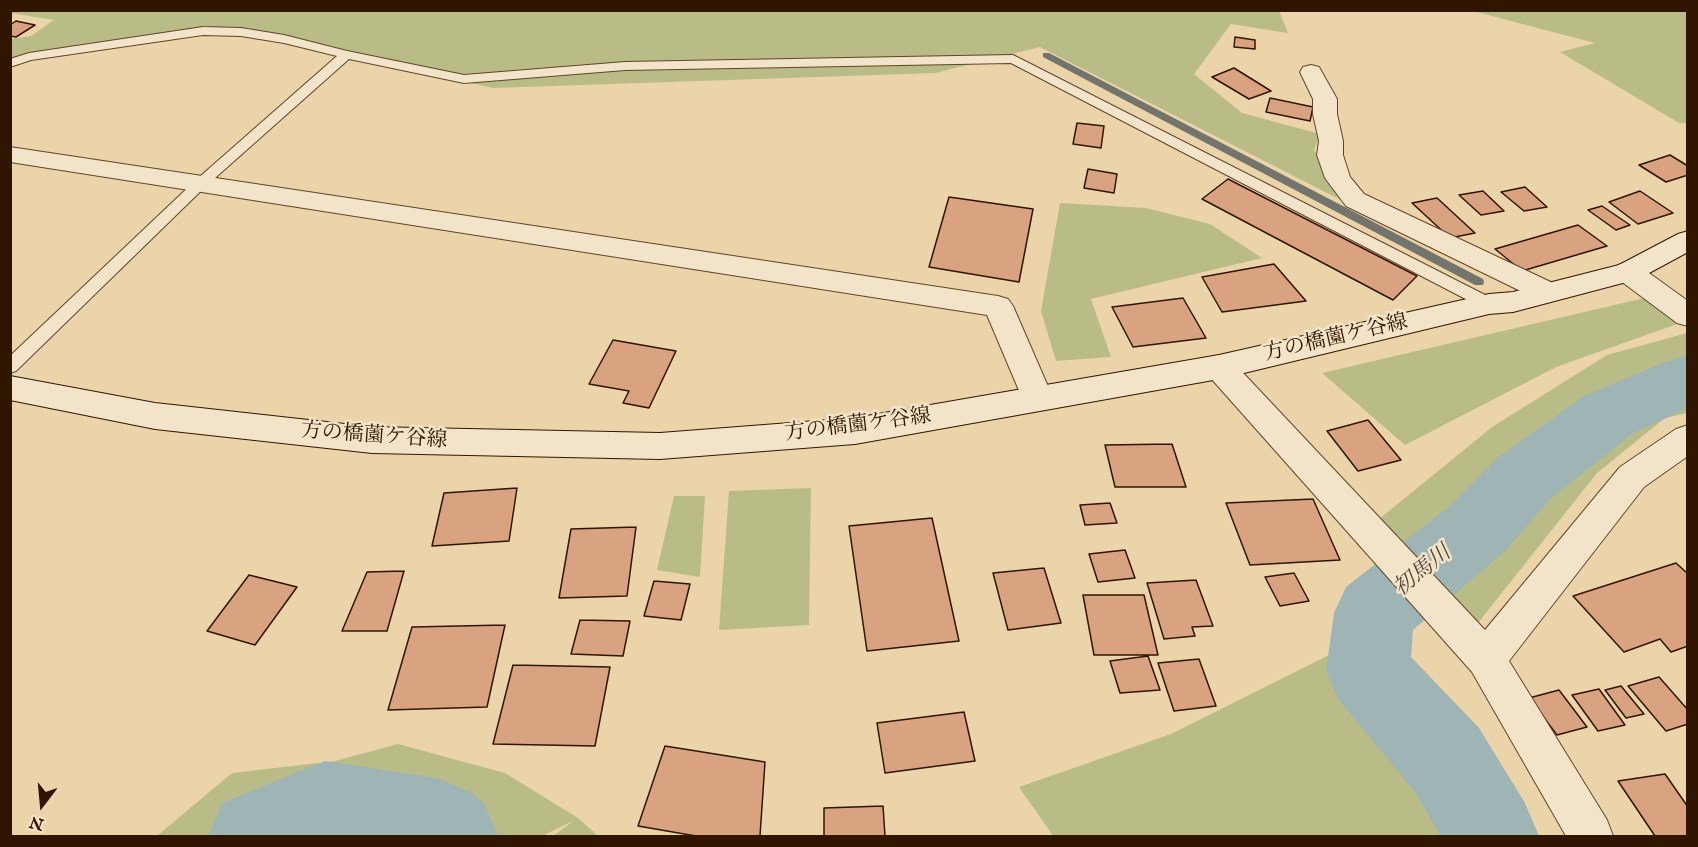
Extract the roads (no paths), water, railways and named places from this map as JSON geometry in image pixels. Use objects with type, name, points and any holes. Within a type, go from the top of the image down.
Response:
[{"type":"street","points":[[1311,72],[1326,99],[1325,114],[1331,141],[1330,155],[1338,178],[1355,200],[1547,292]]},
{"type":"street","points":[[10,154],[998,306],[1037,398]]},
{"type":"street","name":"方の橋薗ケ谷線","points":[[10,388],[155,416],[372,440],[660,446],[855,431],[1219,367],[1489,304],[1513,302],[1628,272],[1688,240]]},
{"type":"street","points":[[1628,272],[1688,316]]},
{"type":"street","points":[[1219,367],[1476,649],[1591,837]]},
{"type":"street","points":[[1476,649],[1632,477],[1688,438]]},
{"type":"lane","points":[[10,63],[29,57],[203,31],[241,32],[284,39],[346,55],[464,79],[625,66],[1013,59],[1489,304]]},
{"type":"lane","points":[[10,367],[201,183],[346,55]]},
{"type":"waterway","points":[[1046,55],[1479,282]]},
{"type":"waterway","name":"初馬川","points":[[1492,836],[1447,760],[1368,671],[1374,613],[1479,527],[1523,479],[1608,415],[1688,380]]},
{"type":"waterway","name":"初馬川","points":[[255,836],[325,807],[437,825],[451,836]]}]
